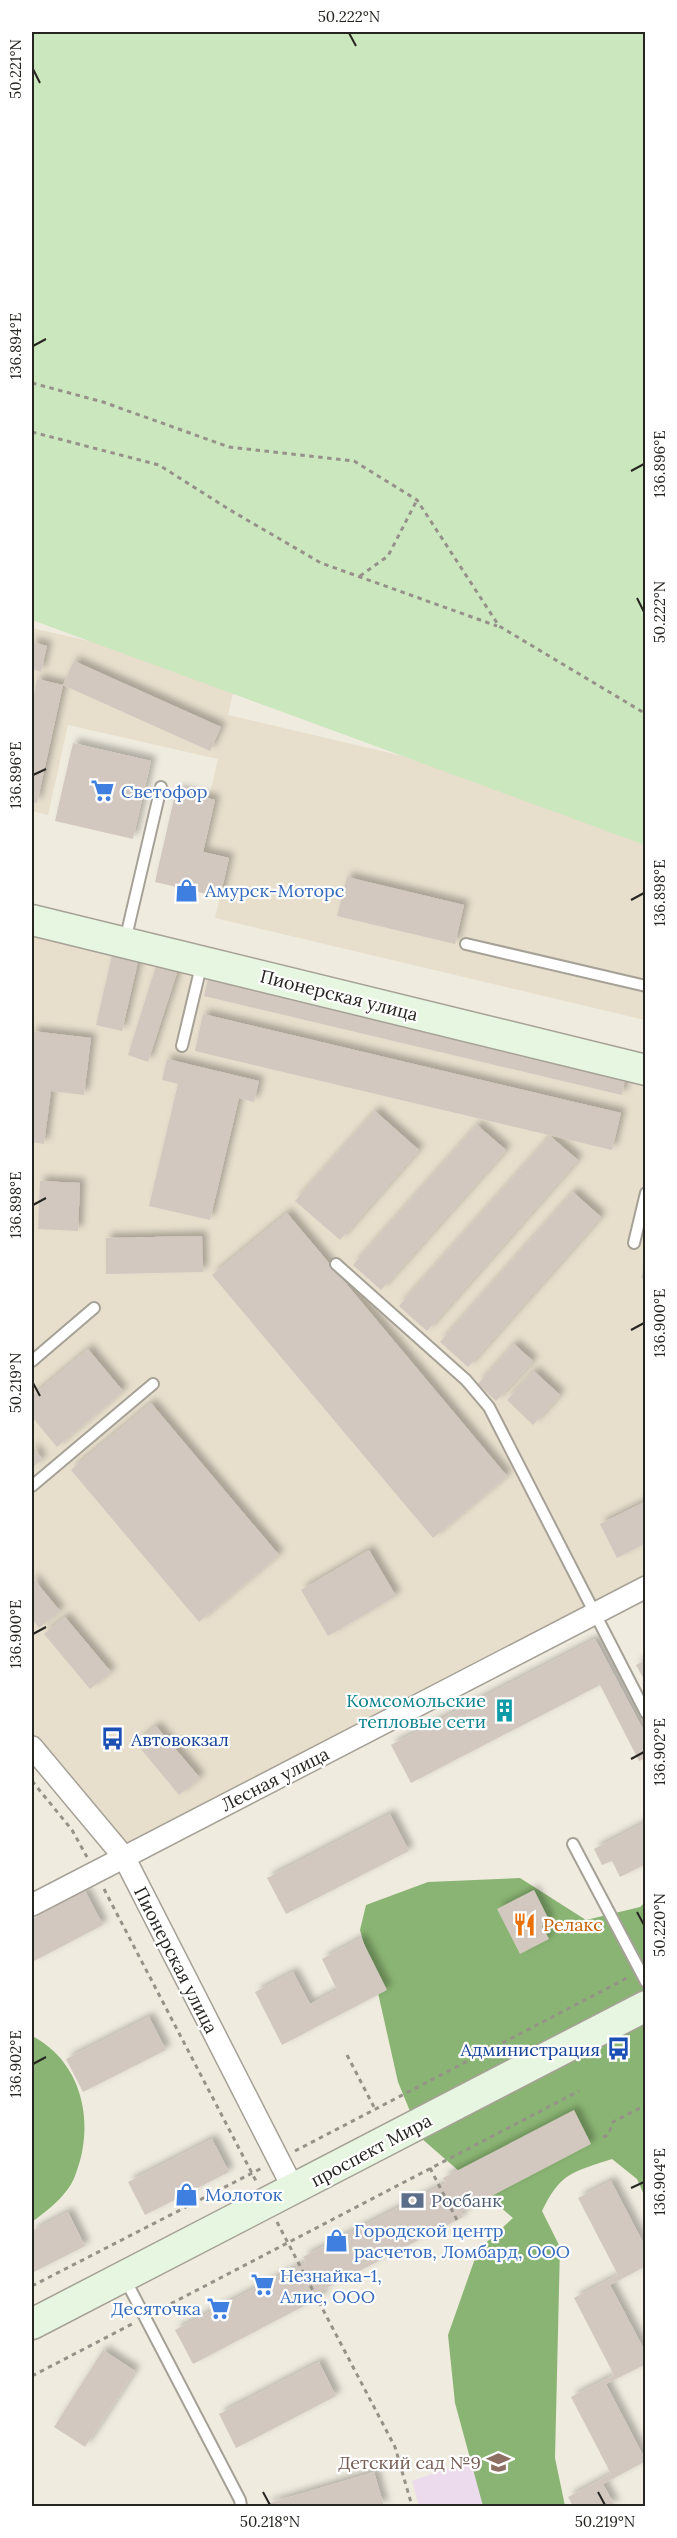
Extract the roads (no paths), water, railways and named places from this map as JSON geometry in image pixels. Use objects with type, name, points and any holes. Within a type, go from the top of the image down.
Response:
[{"type":"street","name":"Пионерская улица","points":[[32,920],[645,1070]]},
{"type":"street","name":"Лесная улица","points":[[32,1905],[645,1587]]},
{"type":"street","name":"Пионерская улица","points":[[32,1747],[124,1857],[294,2190]]},
{"type":"street","name":"проспект Мира","points":[[32,2324],[645,2006]]},
{"type":"lane","points":[[124,943],[161,787]]},
{"type":"lane","points":[[466,944],[645,986]]},
{"type":"lane","points":[[183,1046],[202,962]]},
{"type":"lane","points":[[634,1243],[645,1193]]},
{"type":"lane","points":[[336,1264],[466,1380],[489,1407],[645,1713]]},
{"type":"lane","points":[[32,1360],[94,1308]]},
{"type":"lane","points":[[32,1486],[153,1384]]},
{"type":"lane","points":[[573,1844],[645,1982]]},
{"type":"lane","points":[[123,2277],[240,2500],[241,2506]]},
{"type":"place","name":"Светофор","points":[[103,791]]},
{"type":"place","name":"Амурск-Моторс","points":[[187,890]]},
{"type":"place","name":"Комсомольские тепловые сети","points":[[504,1710]]},
{"type":"place","name":"Автовокзал","points":[[113,1739]]},
{"type":"place","name":"Релакс","points":[[525,1924]]},
{"type":"place","name":"Администрация","points":[[618,2049]]},
{"type":"place","name":"Молоток","points":[[187,2194]]},
{"type":"place","name":"Росбанк","points":[[413,2200]]},
{"type":"place","name":"Городской центр расчетов, Ломбард, ООО","points":[[336,2240]]},
{"type":"place","name":"Незнайка-1, Алис, ООО","points":[[262,2285]]},
{"type":"place","name":"Десяточка","points":[[219,2308]]},
{"type":"place","name":"Детский сад №9","points":[[499,2462]]}]
